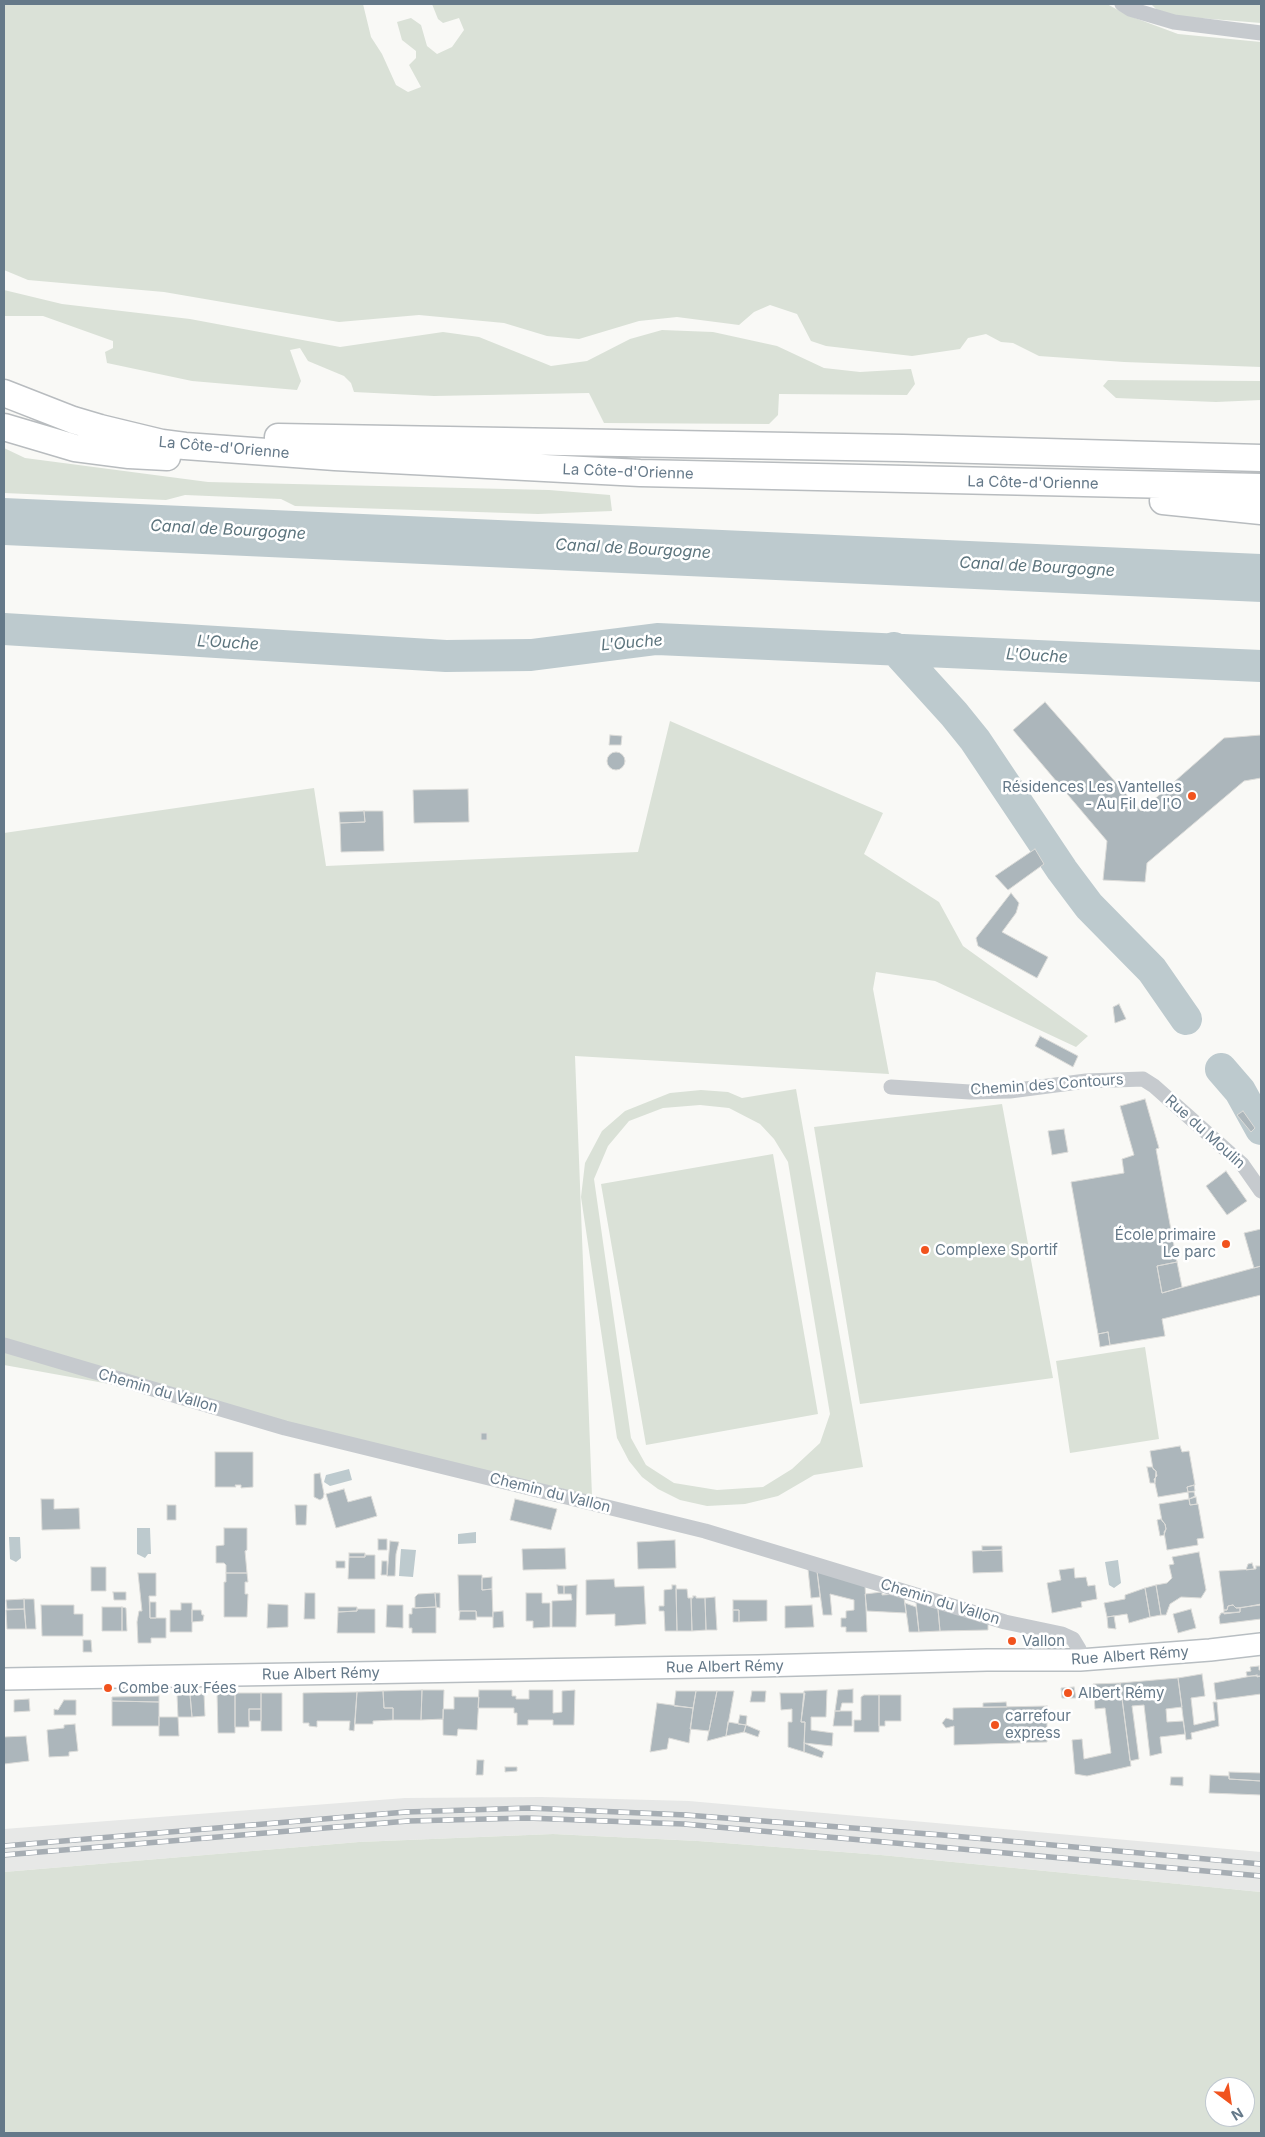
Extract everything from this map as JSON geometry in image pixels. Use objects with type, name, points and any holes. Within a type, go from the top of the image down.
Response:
[{"type":"highway","name":"La Côte-d'Orienne","points":[[4,376],[96,409],[136,420],[183,428],[284,437],[903,448],[1261,458]]},
{"type":"highway","name":"La Côte-d'Orienne","points":[[4,393],[73,420],[162,444],[335,457],[640,473],[1261,487]]},
{"type":"highway","points":[[4,427],[76,448],[129,455],[166,457],[335,457]]},
{"type":"highway","points":[[985,482],[1261,511]]},
{"type":"main road","name":"Rue Albert Rémy","points":[[4,1679],[758,1666],[986,1660],[1080,1660],[1261,1644]]},
{"type":"street","points":[[1122,4],[1130,9],[1174,22],[1261,33]]},
{"type":"street","name":"Chemin des Contours","points":[[891,1087],[970,1092],[1010,1091],[1086,1081],[1143,1079]]},
{"type":"street","name":"Rue du Moulin","points":[[1143,1079],[1154,1086],[1242,1164],[1261,1191]]},
{"type":"street","name":"Chemin du Vallon","points":[[4,1345],[286,1428],[705,1531],[1005,1622],[1062,1634],[1073,1639],[1079,1649],[1080,1660]]},
{"type":"shaded area","points":[[4,4],[363,4],[371,37],[382,54],[396,85],[408,92],[421,87],[409,65],[416,58],[416,51],[402,40],[397,22],[411,18],[421,25],[427,46],[437,54],[452,47],[464,30],[459,18],[443,23],[438,19],[432,4],[1107,4],[1127,15],[1178,34],[1261,42],[1261,367],[1124,362],[1039,356],[1013,343],[1001,342],[986,334],[968,338],[960,349],[912,356],[826,346],[811,341],[797,314],[770,305],[754,312],[739,325],[677,317],[639,321],[579,339],[547,336],[504,323],[419,315],[339,322],[164,292],[28,280],[4,270]]},
{"type":"shaded area","points":[[1151,4],[1261,4],[1261,23],[1174,16],[1157,10]]},
{"type":"shaded area","points":[[4,290],[62,304],[190,319],[340,347],[443,332],[479,337],[551,366],[587,361],[630,339],[662,330],[713,332],[777,346],[824,368],[860,372],[911,369],[915,384],[907,395],[779,394],[778,415],[769,424],[604,423],[589,393],[434,396],[354,392],[351,383],[344,376],[308,361],[300,348],[290,350],[301,381],[297,390],[192,381],[107,363],[105,352],[113,348],[113,341],[43,316],[4,316]]},
{"type":"shaded area","points":[[1108,380],[1261,381],[1261,400],[1216,402],[1116,398],[1103,386]]},
{"type":"shaded area","points":[[4,448],[25,458],[208,482],[549,490],[610,495],[612,511],[538,514],[295,506],[281,499],[185,495],[166,500],[4,493]]},
{"type":"shaded area","points":[[670,721],[883,813],[864,854],[939,902],[963,946],[1088,1036],[1076,1047],[935,981],[876,972],[873,989],[889,1074],[575,1056],[592,1496],[165,1394],[4,1365],[4,833],[314,788],[326,866],[638,852]]},
{"type":"shaded area","points":[[796,1089],[863,1467],[814,1475],[778,1496],[745,1504],[707,1506],[680,1500],[658,1489],[642,1477],[629,1461],[617,1438],[581,1197],[585,1163],[602,1131],[625,1111],[670,1093],[701,1090],[728,1092],[742,1098]],"holes":[[[700,1105],[729,1108],[760,1124],[774,1139],[788,1162],[830,1414],[820,1443],[792,1469],[763,1487],[717,1490],[674,1483],[646,1465],[631,1438],[594,1179],[608,1146],[629,1121],[663,1108]]]},
{"type":"shaded area","points":[[1002,1104],[1053,1378],[860,1404],[814,1127]]},
{"type":"shaded area","points":[[773,1154],[818,1414],[646,1445],[601,1184]]},
{"type":"shaded area","points":[[1145,1347],[1159,1439],[1070,1453],[1056,1361]]},
{"type":"shaded area","points":[[541,1797],[689,1801],[1261,1852],[1261,1892],[881,1855],[698,1841],[553,1834],[359,1842],[4,1872],[4,1829],[405,1798]]},
{"type":"shaded area","points":[[553,1834],[698,1841],[881,1855],[1261,1892],[1261,2133],[4,2133],[4,1872],[359,1842]]},
{"type":"water","name":"Canal de Bourgogne","points":[[4,498],[1261,554],[1261,602],[4,545]]},
{"type":"water","points":[[349,1469],[352,1480],[330,1486],[324,1482],[326,1475]]},
{"type":"water","points":[[137,1528],[150,1528],[151,1554],[148,1554],[145,1558],[137,1554]]},
{"type":"water","points":[[476,1532],[476,1543],[458,1544],[458,1534]]},
{"type":"water","points":[[9,1537],[20,1537],[21,1558],[16,1562],[10,1559]]},
{"type":"water","points":[[401,1549],[416,1550],[413,1577],[399,1576]]},
{"type":"water","points":[[1118,1560],[1121,1583],[1114,1588],[1109,1585],[1105,1562]]},
{"type":"building","name":"Résidences Les Vantelles - Au Fil de l'O","points":[[1045,702],[1141,811],[1224,738],[1261,735],[1261,778],[1244,781],[1147,863],[1145,882],[1103,880],[1107,841],[1013,730]]},
{"type":"building","points":[[610,735],[622,736],[621,745],[609,745]]},
{"type":"building","points":[[616,752],[624,757],[625,761],[620,769],[616,770],[608,765],[607,761],[612,753]]},
{"type":"building","points":[[468,789],[469,822],[414,823],[413,790]]},
{"type":"building","points":[[364,811],[383,811],[384,851],[341,852],[340,823],[365,822]]},
{"type":"building","points":[[364,811],[365,822],[340,823],[339,812]]},
{"type":"building","points":[[1035,849],[1044,864],[1008,890],[995,876]]},
{"type":"building","points":[[1011,893],[1019,903],[1016,913],[1002,932],[1048,957],[1037,978],[978,946],[976,938]]},
{"type":"building","points":[[1119,1004],[1126,1019],[1115,1023],[1113,1007]]},
{"type":"building","points":[[1040,1036],[1078,1056],[1073,1067],[1035,1046]]},
{"type":"building","points":[[1145,1099],[1159,1148],[1156,1149],[1177,1262],[1157,1266],[1162,1293],[1261,1266],[1261,1295],[1162,1319],[1165,1336],[1110,1345],[1108,1332],[1098,1334],[1071,1182],[1124,1173],[1122,1159],[1134,1155],[1120,1106]]},
{"type":"building","points":[[1243,1111],[1255,1128],[1251,1132],[1237,1115]]},
{"type":"building","points":[[1064,1129],[1068,1152],[1052,1155],[1048,1131]]},
{"type":"building","points":[[1226,1171],[1247,1201],[1227,1215],[1206,1186]]},
{"type":"building","points":[[1261,1229],[1261,1266],[1254,1268],[1244,1233]]},
{"type":"building","points":[[1177,1262],[1182,1287],[1162,1293],[1157,1266]]},
{"type":"building","points":[[1108,1332],[1110,1345],[1100,1347],[1098,1334]]},
{"type":"building","points":[[481,1433],[487,1433],[487,1440],[481,1440]]},
{"type":"building","points":[[1180,1446],[1182,1452],[1189,1451],[1195,1485],[1187,1487],[1188,1492],[1158,1497],[1154,1479],[1157,1476],[1156,1471],[1153,1469],[1150,1451]]},
{"type":"building","points":[[215,1452],[253,1452],[253,1487],[241,1488],[241,1485],[235,1485],[236,1487],[215,1487]]},
{"type":"building","points":[[1147,1467],[1152,1467],[1156,1471],[1155,1483],[1150,1483]]},
{"type":"building","points":[[320,1473],[324,1494],[320,1500],[314,1497],[314,1474]]},
{"type":"building","points":[[1194,1485],[1195,1491],[1188,1492],[1187,1487]]},
{"type":"building","points":[[344,1489],[348,1502],[371,1496],[377,1516],[336,1528],[326,1494]]},
{"type":"building","points":[[1188,1492],[1194,1492],[1195,1496],[1189,1499]]},
{"type":"building","points":[[1196,1497],[1197,1504],[1190,1505],[1189,1499]]},
{"type":"building","points":[[41,1499],[54,1499],[54,1509],[79,1508],[80,1529],[42,1530]]},
{"type":"building","points":[[515,1499],[557,1509],[551,1530],[510,1520]]},
{"type":"building","points":[[1189,1499],[1190,1505],[1198,1504],[1204,1538],[1197,1539],[1198,1545],[1167,1550],[1164,1532],[1166,1529],[1162,1521],[1159,1504]]},
{"type":"building","points":[[167,1505],[176,1505],[176,1520],[167,1520]]},
{"type":"building","points":[[295,1505],[307,1505],[306,1525],[296,1525]]},
{"type":"building","points":[[1161,1519],[1166,1529],[1164,1535],[1160,1536],[1157,1520]]},
{"type":"building","points":[[224,1528],[247,1528],[247,1550],[245,1551],[247,1573],[226,1573],[226,1565],[224,1563],[216,1563],[216,1546],[224,1545]]},
{"type":"building","points":[[378,1539],[387,1539],[387,1550],[378,1550]]},
{"type":"building","points":[[675,1540],[676,1568],[638,1569],[637,1542]]},
{"type":"building","points":[[390,1541],[399,1542],[396,1554],[395,1576],[387,1576]]},
{"type":"building","points":[[982,1546],[1002,1546],[1002,1550],[982,1551]]},
{"type":"building","points":[[565,1548],[566,1569],[523,1570],[522,1549]]},
{"type":"building","points":[[1002,1550],[1003,1572],[973,1573],[972,1551]]},
{"type":"building","points":[[1199,1552],[1206,1590],[1201,1598],[1181,1597],[1170,1604],[1166,1615],[1161,1615],[1156,1585],[1167,1583],[1172,1578],[1169,1565],[1174,1564],[1172,1557]]},
{"type":"building","points":[[349,1553],[365,1553],[365,1557],[349,1557]]},
{"type":"building","points":[[365,1555],[375,1555],[375,1579],[348,1579],[349,1557],[365,1557]]},
{"type":"building","points":[[336,1561],[345,1561],[345,1568],[336,1568]]},
{"type":"building","points":[[382,1561],[387,1561],[387,1575],[381,1575]]},
{"type":"building","points":[[1252,1563],[1254,1569],[1246,1570],[1248,1564]]},
{"type":"building","points":[[1256,1566],[1261,1566],[1261,1605],[1236,1608],[1233,1605],[1228,1606],[1227,1610],[1224,1610],[1219,1571],[1256,1569]]},
{"type":"building","points":[[91,1567],[106,1567],[106,1591],[91,1591]]},
{"type":"building","points":[[1074,1568],[1075,1578],[1086,1577],[1088,1586],[1095,1585],[1097,1599],[1081,1602],[1082,1607],[1052,1613],[1047,1583],[1061,1580],[1059,1570]]},
{"type":"building","points":[[808,1569],[817,1571],[820,1597],[811,1598]]},
{"type":"building","points":[[817,1571],[865,1584],[867,1632],[846,1632],[846,1627],[841,1627],[841,1618],[846,1618],[846,1611],[854,1610],[854,1600],[830,1594],[832,1615],[823,1615]]},
{"type":"building","points":[[138,1573],[156,1573],[156,1596],[149,1596],[150,1618],[166,1618],[166,1638],[151,1638],[151,1643],[138,1643],[137,1622],[139,1611],[142,1611]]},
{"type":"building","points":[[226,1573],[247,1573],[248,1582],[245,1582],[245,1594],[248,1594],[247,1617],[224,1617],[224,1582],[226,1582]]},
{"type":"building","points":[[458,1575],[482,1575],[482,1590],[492,1589],[493,1617],[477,1617],[476,1611],[459,1611]]},
{"type":"building","points":[[492,1577],[492,1589],[482,1590],[482,1578]]},
{"type":"building","points":[[614,1579],[615,1587],[644,1586],[646,1624],[615,1626],[615,1614],[586,1615],[586,1580]]},
{"type":"building","points":[[557,1585],[564,1586],[564,1594],[558,1594]]},
{"type":"building","points":[[577,1585],[576,1627],[552,1627],[552,1601],[572,1600],[571,1594],[564,1594],[564,1586]]},
{"type":"building","points":[[672,1585],[676,1585],[677,1631],[665,1631],[664,1611],[659,1611],[659,1606],[664,1606],[664,1590],[672,1589]]},
{"type":"building","points":[[1156,1585],[1161,1615],[1150,1617],[1145,1588]]},
{"type":"building","points":[[1145,1588],[1150,1617],[1129,1623],[1127,1614],[1107,1617],[1104,1603],[1125,1599],[1125,1595]]},
{"type":"building","points":[[676,1589],[687,1589],[688,1598],[691,1598],[692,1631],[677,1631]]},
{"type":"building","points":[[113,1592],[126,1592],[126,1600],[114,1600]]},
{"type":"building","points":[[882,1592],[882,1595],[896,1594],[904,1598],[906,1613],[867,1611],[865,1594]]},
{"type":"building","points":[[305,1593],[315,1593],[315,1619],[304,1619]]},
{"type":"building","points":[[435,1593],[440,1593],[440,1608],[436,1607]]},
{"type":"building","points":[[435,1593],[436,1607],[415,1608],[415,1597],[418,1594]]},
{"type":"building","points":[[526,1593],[542,1593],[542,1603],[550,1603],[550,1627],[533,1628],[533,1621],[526,1621]]},
{"type":"building","points":[[693,1596],[705,1598],[706,1630],[692,1631],[691,1598]]},
{"type":"building","points":[[715,1597],[717,1630],[706,1630],[705,1598]]},
{"type":"building","points":[[24,1599],[24,1609],[7,1609],[6,1600]]},
{"type":"building","points":[[24,1599],[34,1599],[36,1629],[26,1629]]},
{"type":"building","points":[[733,1600],[767,1600],[767,1621],[739,1622],[739,1610],[733,1610]]},
{"type":"building","points":[[150,1602],[156,1602],[156,1618],[150,1618]]},
{"type":"building","points":[[916,1602],[938,1609],[940,1631],[919,1632]]},
{"type":"building","points":[[181,1603],[192,1603],[192,1632],[170,1632],[170,1610],[181,1610]]},
{"type":"building","points":[[905,1603],[916,1607],[919,1632],[909,1632]]},
{"type":"building","points":[[268,1604],[288,1605],[288,1627],[267,1628]]},
{"type":"building","points":[[1261,1604],[1261,1619],[1220,1624],[1219,1617],[1221,1613],[1240,1612],[1240,1608]]},
{"type":"building","points":[[41,1605],[74,1605],[74,1614],[83,1614],[83,1636],[42,1636]]},
{"type":"building","points":[[387,1605],[403,1605],[403,1628],[386,1627]]},
{"type":"building","points":[[812,1605],[814,1627],[785,1628],[785,1606]]},
{"type":"building","points":[[1233,1605],[1236,1608],[1240,1608],[1240,1612],[1224,1614],[1224,1610],[1227,1610],[1228,1606]]},
{"type":"building","points":[[102,1607],[122,1607],[122,1631],[102,1631]]},
{"type":"building","points":[[122,1607],[126,1608],[127,1631],[122,1631]]},
{"type":"building","points":[[338,1607],[357,1607],[357,1611],[338,1612]]},
{"type":"building","points":[[436,1607],[436,1633],[412,1633],[412,1628],[409,1628],[409,1614],[412,1614],[412,1608]]},
{"type":"building","points":[[24,1609],[26,1629],[7,1629],[6,1610]]},
{"type":"building","points":[[357,1609],[375,1609],[375,1633],[337,1633],[338,1612],[357,1611]]},
{"type":"building","points":[[938,1609],[988,1623],[988,1630],[940,1631]]},
{"type":"building","points":[[1191,1609],[1196,1628],[1178,1633],[1173,1614]]},
{"type":"building","points":[[192,1610],[201,1610],[202,1615],[204,1615],[203,1621],[192,1622]]},
{"type":"building","points":[[733,1610],[739,1610],[739,1622],[733,1622]]},
{"type":"building","points":[[460,1611],[476,1611],[476,1620],[459,1620]]},
{"type":"building","points":[[503,1611],[504,1627],[493,1628],[493,1612]]},
{"type":"building","points":[[1114,1616],[1116,1629],[1108,1628],[1107,1617]]},
{"type":"building","points":[[83,1640],[91,1640],[92,1652],[83,1652]]},
{"type":"building","points":[[1259,1666],[1261,1676],[1247,1676],[1246,1672],[1251,1671],[1250,1667]]},
{"type":"building","points":[[1202,1674],[1205,1696],[1191,1698],[1194,1725],[1215,1720],[1213,1702],[1217,1702],[1219,1726],[1191,1733],[1192,1739],[1186,1740],[1178,1678]]},
{"type":"building","points":[[1257,1675],[1257,1677],[1261,1676],[1261,1694],[1216,1700],[1214,1683]]},
{"type":"building","points":[[1178,1678],[1182,1707],[1166,1709],[1167,1722],[1183,1721],[1185,1734],[1160,1737],[1162,1753],[1150,1756],[1144,1705],[1132,1706],[1139,1759],[1130,1761],[1120,1683]]},
{"type":"building","points":[[1120,1683],[1131,1766],[1087,1776],[1075,1774],[1072,1740],[1082,1739],[1084,1759],[1111,1753],[1105,1708],[1095,1709],[1093,1684]]},
{"type":"building","name":"Albert Rémy","points":[[1074,1687],[1076,1698],[1062,1698],[1061,1688]]},
{"type":"building","points":[[853,1689],[853,1703],[842,1703],[840,1711],[835,1711],[838,1690]]},
{"type":"building","points":[[422,1690],[444,1690],[443,1719],[421,1720]]},
{"type":"building","points":[[422,1690],[421,1720],[393,1720],[393,1708],[384,1708],[383,1691]]},
{"type":"building","points":[[479,1690],[512,1690],[512,1696],[516,1696],[516,1699],[529,1699],[529,1690],[553,1690],[553,1713],[562,1712],[562,1691],[575,1690],[574,1725],[553,1725],[553,1720],[528,1720],[528,1725],[517,1725],[517,1713],[514,1713],[514,1708],[478,1708]]},
{"type":"building","points":[[827,1690],[826,1717],[811,1717],[811,1730],[833,1733],[832,1746],[804,1743],[805,1722],[801,1722],[804,1691]]},
{"type":"building","points":[[383,1691],[384,1708],[393,1708],[393,1720],[373,1721],[373,1724],[355,1724],[357,1692]]},
{"type":"building","points":[[676,1691],[696,1691],[693,1708],[674,1706]]},
{"type":"building","points":[[696,1691],[717,1691],[709,1731],[690,1729]]},
{"type":"building","points":[[717,1691],[734,1691],[726,1736],[707,1741]]},
{"type":"building","points":[[752,1691],[766,1691],[765,1702],[750,1702]]},
{"type":"building","points":[[357,1692],[354,1731],[349,1730],[350,1721],[317,1721],[317,1727],[309,1726],[309,1723],[303,1723],[303,1693]]},
{"type":"building","points":[[217,1693],[235,1693],[235,1733],[218,1733]]},
{"type":"building","points":[[235,1693],[261,1693],[261,1709],[249,1709],[249,1727],[235,1727]]},
{"type":"building","points":[[261,1693],[282,1693],[282,1731],[261,1731]]},
{"type":"building","points":[[780,1693],[805,1693],[801,1722],[805,1722],[804,1752],[788,1747],[788,1722],[792,1722],[792,1709],[781,1710]]},
{"type":"building","points":[[190,1694],[192,1717],[178,1717],[177,1695]]},
{"type":"building","points":[[190,1694],[204,1694],[205,1716],[192,1717]]},
{"type":"building","points":[[864,1695],[879,1695],[879,1732],[854,1732],[854,1720],[861,1720],[861,1697]]},
{"type":"building","points":[[879,1695],[901,1695],[901,1721],[885,1721],[885,1726],[879,1726]]},
{"type":"building","points":[[159,1696],[159,1702],[112,1701],[112,1697]]},
{"type":"building","points":[[454,1697],[479,1697],[477,1730],[458,1729],[457,1736],[443,1735],[443,1709],[454,1709]]},
{"type":"building","points":[[29,1699],[30,1711],[14,1712],[14,1700]]},
{"type":"building","points":[[64,1700],[76,1700],[76,1715],[54,1715],[54,1709],[58,1710]]},
{"type":"building","points":[[112,1701],[159,1702],[159,1726],[112,1726]]},
{"type":"building","points":[[1006,1702],[1007,1707],[983,1707],[983,1703]]},
{"type":"building","points":[[657,1703],[693,1708],[689,1743],[669,1738],[667,1749],[650,1752]]},
{"type":"building","name":"carrefour express","points":[[1047,1706],[1047,1742],[954,1745],[954,1726],[946,1728],[942,1723],[946,1718],[953,1720],[953,1708]]},
{"type":"building","points":[[249,1709],[261,1709],[261,1721],[249,1721]]},
{"type":"building","points":[[835,1711],[852,1711],[852,1726],[833,1726]]},
{"type":"building","points":[[740,1715],[747,1716],[746,1725],[738,1724]]},
{"type":"building","points":[[159,1717],[178,1717],[179,1736],[159,1736]]},
{"type":"building","points":[[728,1722],[746,1725],[744,1732],[726,1736]]},
{"type":"building","points":[[75,1724],[78,1751],[69,1752],[69,1756],[49,1757],[47,1730],[64,1728],[64,1725]]},
{"type":"building","points":[[746,1725],[760,1731],[758,1737],[744,1732]]},
{"type":"building","points":[[26,1736],[29,1761],[4,1764],[4,1737]]},
{"type":"building","points":[[804,1743],[824,1752],[822,1758],[804,1752]]},
{"type":"building","points":[[477,1760],[484,1760],[483,1775],[476,1775]]},
{"type":"building","points":[[505,1767],[517,1767],[517,1771],[505,1772]]},
{"type":"building","points":[[1229,1772],[1261,1773],[1261,1781],[1229,1779]]},
{"type":"building","points":[[1210,1775],[1229,1776],[1229,1779],[1261,1781],[1261,1795],[1209,1793]]},
{"type":"building","points":[[1171,1777],[1183,1777],[1183,1786],[1170,1785]]},
{"type":"waterway","name":"L'Ouche","points":[[4,629],[446,656],[531,655],[657,639],[1261,666]]},
{"type":"waterway","points":[[894,648],[975,740],[1062,870],[1089,906],[1152,970],[1186,1019]]},
{"type":"waterway","points":[[1221,1069],[1240,1091],[1261,1129]]},
{"type":"railway","points":[[4,1846],[406,1812],[529,1808],[686,1815],[942,1835],[1261,1864]]},
{"type":"railway","points":[[4,1855],[408,1821],[527,1818],[684,1824],[1261,1876]]},
{"type":"place","name":"Résidences Les Vantelles - Au Fil de l'O","points":[[1192,796]]},
{"type":"place","name":"École primaire Le parc","points":[[1226,1244]]},
{"type":"place","name":"Complexe Sportif","points":[[925,1250]]},
{"type":"place","name":"Vallon","points":[[1012,1641]]},
{"type":"place","name":"Combe aux Fées","points":[[108,1688]]},
{"type":"place","name":"Albert Rémy","points":[[1068,1693]]},
{"type":"place","name":"carrefour express","points":[[995,1725]]}]
